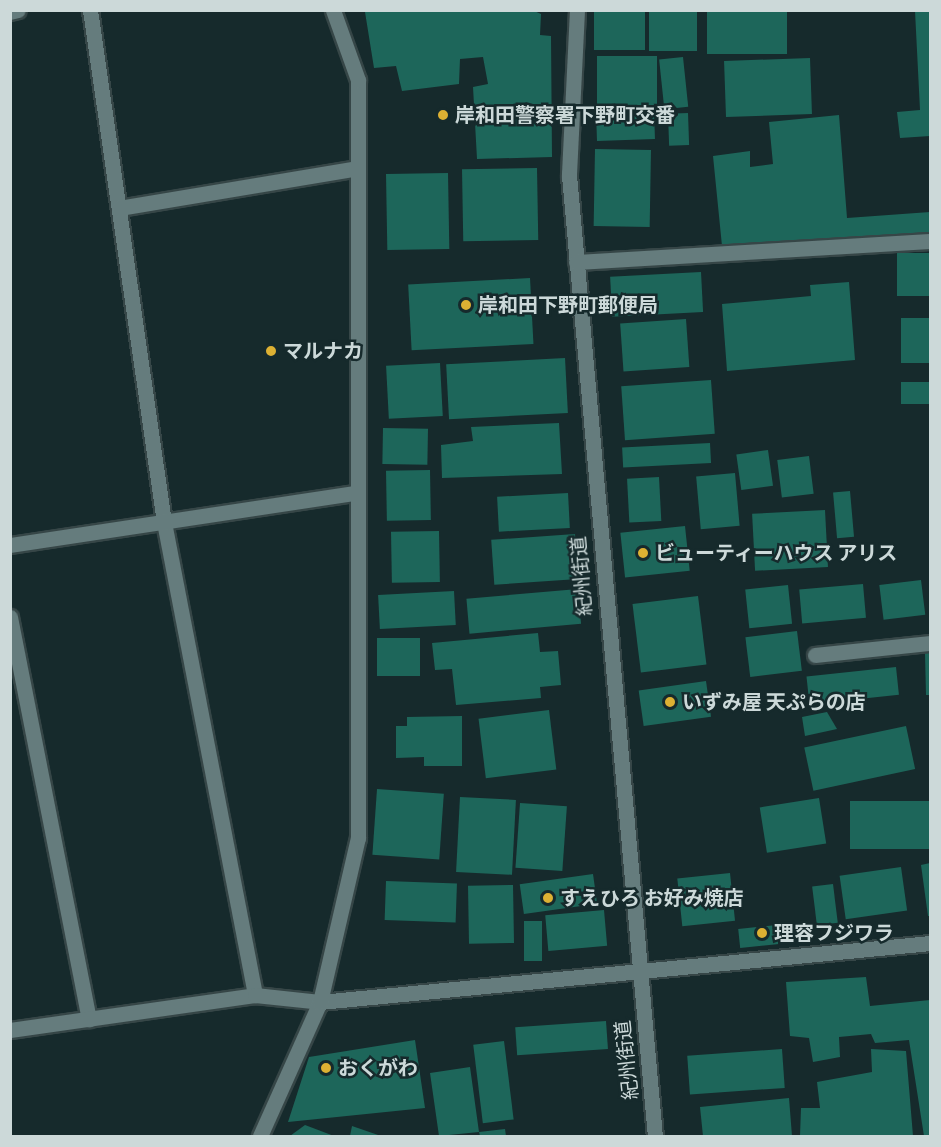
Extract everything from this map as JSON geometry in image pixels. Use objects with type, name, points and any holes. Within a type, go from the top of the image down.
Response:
[{"type":"street","points":[[10,12],[18,10]]},
{"type":"street","points":[[90,10],[164,522],[255,995]]},
{"type":"street","points":[[260,1137],[320,1002],[358,838],[354,493],[358,80],[333,10]]},
{"type":"street","name":"紀州街道","points":[[577,10],[569,175],[655,1137]]},
{"type":"street","points":[[119,208],[357,168]]},
{"type":"street","points":[[576,262],[930,241]]},
{"type":"street","points":[[10,545],[354,493]]},
{"type":"street","points":[[10,617],[89,1019]]},
{"type":"street","points":[[815,656],[930,643]]},
{"type":"street","points":[[10,1030],[255,995],[320,1002],[930,943]]},
{"type":"building","points":[[532,10],[541,14],[540,35],[551,36],[552,157],[477,159],[473,87],[488,84],[483,57],[460,59],[459,84],[402,91],[396,66],[374,68],[365,12]]},
{"type":"building","points":[[594,10],[645,10],[645,50],[594,50]]},
{"type":"building","points":[[649,10],[697,10],[697,51],[649,51]]},
{"type":"building","points":[[707,10],[787,10],[787,54],[707,54]]},
{"type":"building","points":[[915,11],[930,11],[930,136],[900,138],[897,112],[920,110]]},
{"type":"building","points":[[597,56],[657,56],[657,106],[597,106]]},
{"type":"building","points":[[683,57],[688,107],[664,109],[659,60]]},
{"type":"building","points":[[810,58],[812,114],[726,117],[724,61]]},
{"type":"building","points":[[654,111],[655,139],[597,141],[596,113]]},
{"type":"building","points":[[688,113],[689,145],[669,146],[668,114]]},
{"type":"building","points":[[839,115],[847,218],[930,212],[930,233],[722,246],[713,156],[750,151],[750,167],[773,164],[769,122]]},
{"type":"building","points":[[595,149],[651,150],[650,227],[594,226]]},
{"type":"building","points":[[537,168],[538,240],[463,241],[462,169]]},
{"type":"building","points":[[448,173],[449,249],[387,250],[386,174]]},
{"type":"building","points":[[897,253],[930,253],[930,296],[897,296]]},
{"type":"building","points":[[701,272],[703,312],[612,317],[610,277]]},
{"type":"building","points":[[530,278],[533,344],[412,350],[408,284]]},
{"type":"building","points":[[849,282],[855,360],[727,371],[722,304],[811,296],[810,285]]},
{"type":"building","points":[[901,318],[930,318],[930,363],[901,363]]},
{"type":"building","points":[[686,319],[689,367],[624,371],[620,324]]},
{"type":"building","points":[[565,358],[568,413],[449,419],[446,364]]},
{"type":"building","points":[[440,363],[443,416],[389,419],[386,366]]},
{"type":"building","points":[[711,380],[715,434],[625,440],[621,386]]},
{"type":"building","points":[[901,382],[930,382],[930,404],[901,404]]},
{"type":"building","points":[[559,423],[562,474],[442,478],[441,445],[473,441],[471,427]]},
{"type":"building","points":[[383,428],[428,429],[427,465],[382,464]]},
{"type":"building","points":[[710,443],[711,463],[623,468],[622,448]]},
{"type":"building","points":[[768,450],[773,486],[741,490],[736,454]]},
{"type":"building","points":[[809,456],[814,494],[782,498],[777,460]]},
{"type":"building","points":[[430,470],[431,520],[387,521],[386,471]]},
{"type":"building","points":[[735,473],[740,526],[701,529],[696,476]]},
{"type":"building","points":[[659,477],[661,521],[629,523],[627,479]]},
{"type":"building","points":[[850,491],[854,537],[837,538],[833,492]]},
{"type":"building","points":[[568,493],[570,528],[499,532],[497,497]]},
{"type":"building","points":[[825,510],[828,567],[755,571],[752,514]]},
{"type":"building","points":[[685,526],[690,571],[625,578],[620,533]]},
{"type":"building","points":[[439,531],[440,582],[392,583],[391,532]]},
{"type":"building","points":[[575,534],[578,579],[494,585],[491,540]]},
{"type":"building","points":[[921,580],[925,615],[884,620],[879,585]]},
{"type":"building","points":[[863,584],[866,618],[802,623],[799,590]]},
{"type":"building","points":[[788,585],[792,624],[749,628],[745,589]]},
{"type":"building","points":[[578,589],[581,624],[469,634],[466,599]]},
{"type":"building","points":[[454,591],[456,625],[380,629],[378,595]]},
{"type":"building","points":[[698,596],[706,664],[641,673],[632,604]]},
{"type":"building","points":[[797,631],[802,671],[750,677],[745,637]]},
{"type":"building","points":[[538,633],[540,652],[558,651],[561,685],[540,687],[541,698],[456,705],[452,669],[435,670],[432,643]]},
{"type":"building","points":[[377,638],[420,638],[420,676],[377,676]]},
{"type":"building","points":[[925,653],[930,653],[930,695],[926,695]]},
{"type":"building","points":[[896,667],[899,695],[809,704],[806,676]]},
{"type":"building","points":[[706,681],[711,717],[644,726],[639,690]]},
{"type":"building","points":[[549,710],[556,770],[486,778],[479,719]]},
{"type":"building","points":[[827,712],[837,729],[805,736],[802,717]]},
{"type":"building","points":[[462,716],[462,766],[424,766],[424,757],[396,758],[396,726],[407,726],[407,717]]},
{"type":"building","points":[[906,726],[915,769],[813,791],[804,748]]},
{"type":"building","points":[[377,789],[444,794],[439,860],[372,855]]},
{"type":"building","points":[[460,797],[516,800],[512,875],[456,872]]},
{"type":"building","points":[[819,798],[826,843],[767,853],[760,807]]},
{"type":"building","points":[[850,801],[930,801],[930,849],[850,849]]},
{"type":"building","points":[[520,803],[567,806],[562,871],[515,868]]},
{"type":"building","points":[[930,863],[930,916],[928,916],[921,865]]},
{"type":"building","points":[[901,867],[907,911],[846,919],[840,876]]},
{"type":"building","points":[[730,873],[735,921],[682,926],[677,879]]},
{"type":"building","points":[[593,874],[597,904],[524,914],[520,884]]},
{"type":"building","points":[[386,881],[457,883],[456,922],[385,920]]},
{"type":"building","points":[[833,884],[838,923],[817,925],[812,887]]},
{"type":"building","points":[[513,885],[514,943],[469,944],[468,886]]},
{"type":"building","points":[[604,910],[607,946],[548,951],[545,915]]},
{"type":"building","points":[[524,921],[542,921],[542,961],[524,961]]},
{"type":"building","points":[[777,925],[779,944],[740,948],[738,929]]},
{"type":"building","points":[[866,977],[870,1006],[930,1000],[930,1136],[924,1136],[909,1040],[875,1043],[871,1034],[839,1037],[840,1057],[813,1062],[809,1038],[790,1036],[786,982]]},
{"type":"building","points":[[606,1021],[608,1049],[517,1055],[515,1027]]},
{"type":"building","points":[[415,1040],[425,1108],[288,1122],[309,1057]]},
{"type":"building","points":[[504,1041],[514,1119],[483,1123],[473,1045]]},
{"type":"building","points":[[782,1049],[785,1088],[690,1095],[687,1056]]},
{"type":"building","points":[[871,1049],[906,1051],[913,1136],[800,1136],[801,1108],[820,1108],[817,1082],[872,1072]]},
{"type":"building","points":[[470,1067],[479,1132],[439,1136],[430,1073]]},
{"type":"building","points":[[789,1098],[792,1136],[703,1136],[700,1107]]},
{"type":"building","points":[[305,1125],[334,1136],[290,1136]]},
{"type":"building","points":[[352,1126],[381,1136],[350,1136]]},
{"type":"building","points":[[505,1129],[506,1136],[480,1136],[479,1132]]},
{"type":"place","name":"岸和田警察署下野町交番","points":[[443,115]]},
{"type":"place","name":"岸和田下野町郵便局","points":[[466,305]]},
{"type":"place","name":"マルナカ","points":[[271,351]]},
{"type":"place","name":"ビューティーハウス アリス","points":[[643,553]]},
{"type":"place","name":"いずみ屋 天ぷらの店","points":[[670,702]]},
{"type":"place","name":"すえひろ お好み焼店","points":[[548,898]]},
{"type":"place","name":"理容フジワラ","points":[[762,933]]},
{"type":"place","name":"おくがわ","points":[[326,1068]]}]
